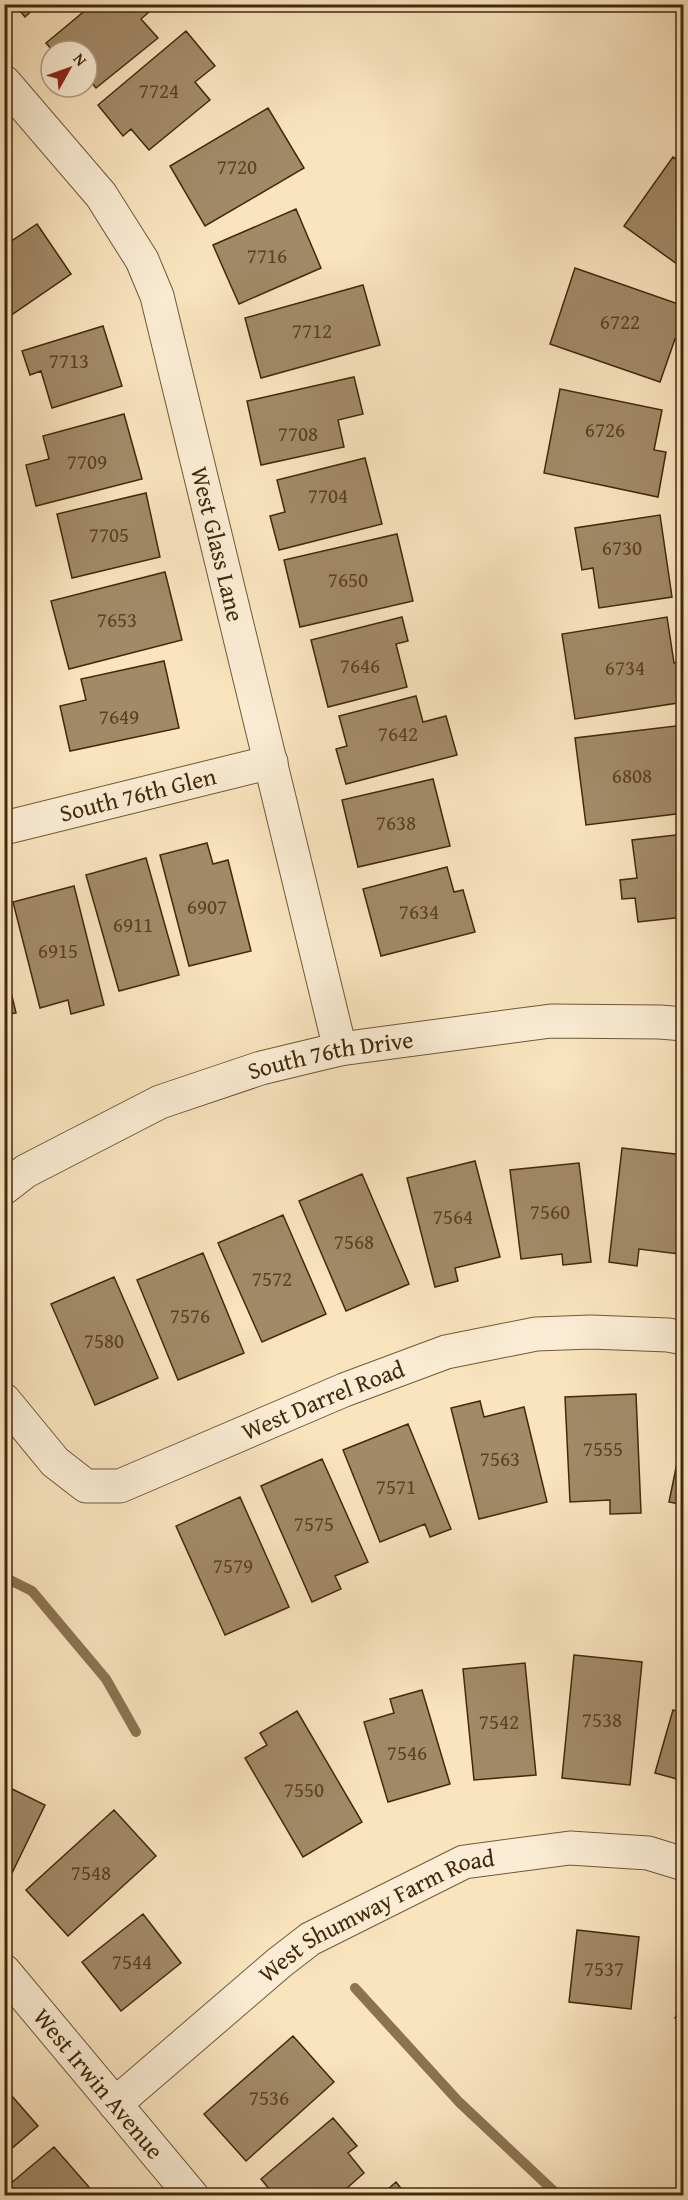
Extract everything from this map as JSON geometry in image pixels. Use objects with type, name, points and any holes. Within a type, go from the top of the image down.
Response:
[{"type":"street","name":"West Glass Lane","points":[[4,82],[101,195],[142,260],[157,296],[340,1049]]},
{"type":"street","name":"South 76th Glen","points":[[4,828],[271,762]]},
{"type":"street","name":"South 76th Drive","points":[[4,1188],[26,1171],[160,1102],[261,1068],[340,1049],[551,1021],[684,1024]]},
{"type":"street","name":"West Darrel Road","points":[[4,1400],[55,1462],[78,1480],[86,1485],[120,1486],[344,1390],[446,1352],[536,1334],[591,1332],[668,1335],[684,1338]]},
{"type":"street","name":"West Shumway Farm Road","points":[[115,2104],[310,1938],[464,1862],[570,1848],[648,1853],[684,1864]]},
{"type":"street","name":"West Irwin Avenue","points":[[4,1971],[192,2196]]},
{"type":"building","points":[[14,4],[39,4],[25,17]]},
{"type":"building","points":[[93,4],[158,4],[141,19],[158,38],[99,86],[99,39],[51,39]]},
{"type":"building","points":[[186,31],[215,66],[195,82],[210,100],[149,150],[131,129],[123,136],[98,105]]},
{"type":"building","points":[[268,108],[304,168],[205,226],[170,166]]},
{"type":"building","points":[[673,157],[684,164],[684,269],[624,226]]},
{"type":"building","points":[[296,209],[321,268],[239,304],[213,245]]},
{"type":"building","points":[[37,224],[71,274],[4,320],[4,246]]},
{"type":"building","points":[[575,268],[684,306],[684,342],[675,339],[660,382],[550,344]]},
{"type":"building","points":[[363,285],[380,345],[261,378],[245,318]]},
{"type":"building","points":[[103,326],[122,386],[52,408],[41,371],[30,375],[22,351]]},
{"type":"building","points":[[354,377],[363,414],[338,420],[344,447],[261,465],[247,401]]},
{"type":"building","points":[[560,389],[662,410],[654,450],[666,452],[658,497],[544,473]]},
{"type":"building","points":[[124,414],[142,479],[36,506],[26,465],[49,459],[43,436]]},
{"type":"building","points":[[365,458],[382,524],[279,550],[270,516],[285,512],[277,480]]},
{"type":"building","points":[[146,493],[160,557],[72,578],[57,514]]},
{"type":"building","points":[[660,515],[672,597],[599,608],[593,568],[582,570],[575,528]]},
{"type":"building","points":[[397,534],[413,601],[300,627],[284,560]]},
{"type":"building","points":[[165,572],[182,640],[69,669],[51,601]]},
{"type":"building","points":[[402,617],[408,641],[396,644],[407,687],[328,707],[311,640]]},
{"type":"building","points":[[667,617],[674,663],[682,662],[684,702],[575,719],[562,634]]},
{"type":"building","points":[[164,661],[179,728],[70,751],[60,706],[86,700],[81,679]]},
{"type":"building","points":[[416,696],[423,722],[446,716],[457,755],[346,784],[336,749],[347,746],[339,716]]},
{"type":"building","points":[[684,725],[684,813],[586,825],[575,738]]},
{"type":"building","points":[[433,779],[450,846],[358,867],[342,800]]},
{"type":"building","points":[[684,834],[684,917],[638,922],[635,898],[622,899],[620,880],[637,878],[632,840]]},
{"type":"building","points":[[207,843],[213,864],[228,860],[251,951],[189,966],[160,855]]},
{"type":"building","points":[[146,858],[179,975],[119,991],[86,875]]},
{"type":"building","points":[[447,867],[454,892],[463,890],[475,932],[381,956],[363,889]]},
{"type":"building","points":[[74,886],[104,1005],[71,1014],[68,1000],[40,1008],[13,902]]},
{"type":"building","points":[[4,963],[16,1013],[4,1015]]},
{"type":"building","points":[[622,1148],[684,1155],[684,1217],[679,1254],[639,1249],[637,1266],[609,1262]]},
{"type":"building","points":[[475,1161],[500,1257],[455,1268],[458,1281],[435,1287],[407,1178]]},
{"type":"building","points":[[579,1163],[591,1262],[563,1265],[562,1254],[521,1259],[510,1170]]},
{"type":"building","points":[[362,1174],[409,1284],[346,1311],[299,1201]]},
{"type":"building","points":[[283,1215],[326,1314],[262,1342],[218,1243]]},
{"type":"building","points":[[203,1253],[244,1353],[178,1380],[137,1280]]},
{"type":"building","points":[[114,1277],[158,1378],[95,1405],[51,1304]]},
{"type":"building","points":[[636,1394],[641,1513],[610,1514],[610,1500],[570,1502],[565,1397]]},
{"type":"building","points":[[480,1401],[484,1417],[524,1407],[547,1502],[479,1519],[451,1408]]},
{"type":"building","points":[[408,1424],[451,1529],[430,1537],[425,1524],[380,1542],[343,1450]]},
{"type":"building","points":[[684,1429],[684,1505],[669,1502]]},
{"type":"building","points":[[322,1459],[368,1562],[335,1576],[341,1589],[312,1602],[261,1486]]},
{"type":"building","points":[[240,1497],[289,1607],[225,1635],[176,1526]]},
{"type":"building","points":[[574,1655],[642,1662],[630,1785],[562,1778]]},
{"type":"building","points":[[525,1663],[536,1775],[474,1780],[463,1669]]},
{"type":"building","points":[[422,1690],[450,1784],[388,1802],[364,1722],[394,1713],[390,1699]]},
{"type":"building","points":[[673,1710],[684,1713],[684,1781],[655,1773]]},
{"type":"building","points":[[297,1711],[362,1822],[303,1857],[245,1758],[267,1745],[260,1733]]},
{"type":"building","points":[[4,1785],[45,1805],[12,1873],[4,1869]]},
{"type":"building","points":[[114,1810],[156,1856],[68,1936],[26,1890]]},
{"type":"building","points":[[143,1914],[181,1963],[121,2011],[82,1962]]},
{"type":"building","points":[[577,1930],[639,1937],[631,2009],[569,2002]]},
{"type":"building","points":[[684,2000],[684,2022],[675,2018]]},
{"type":"building","points":[[293,2036],[334,2082],[246,2161],[204,2114]]},
{"type":"building","points":[[4,2087],[38,2126],[4,2155]]},
{"type":"building","points":[[333,2118],[357,2146],[348,2153],[364,2173],[338,2196],[275,2196],[261,2179]]},
{"type":"building","points":[[54,2147],[95,2194],[4,2196],[4,2189]]},
{"type":"building","points":[[396,2182],[407,2196],[380,2196]]},
{"type":"waterway","points":[[4,1577],[32,1591],[106,1679],[136,1732]]},
{"type":"waterway","points":[[355,1988],[459,2102],[559,2196]]}]
